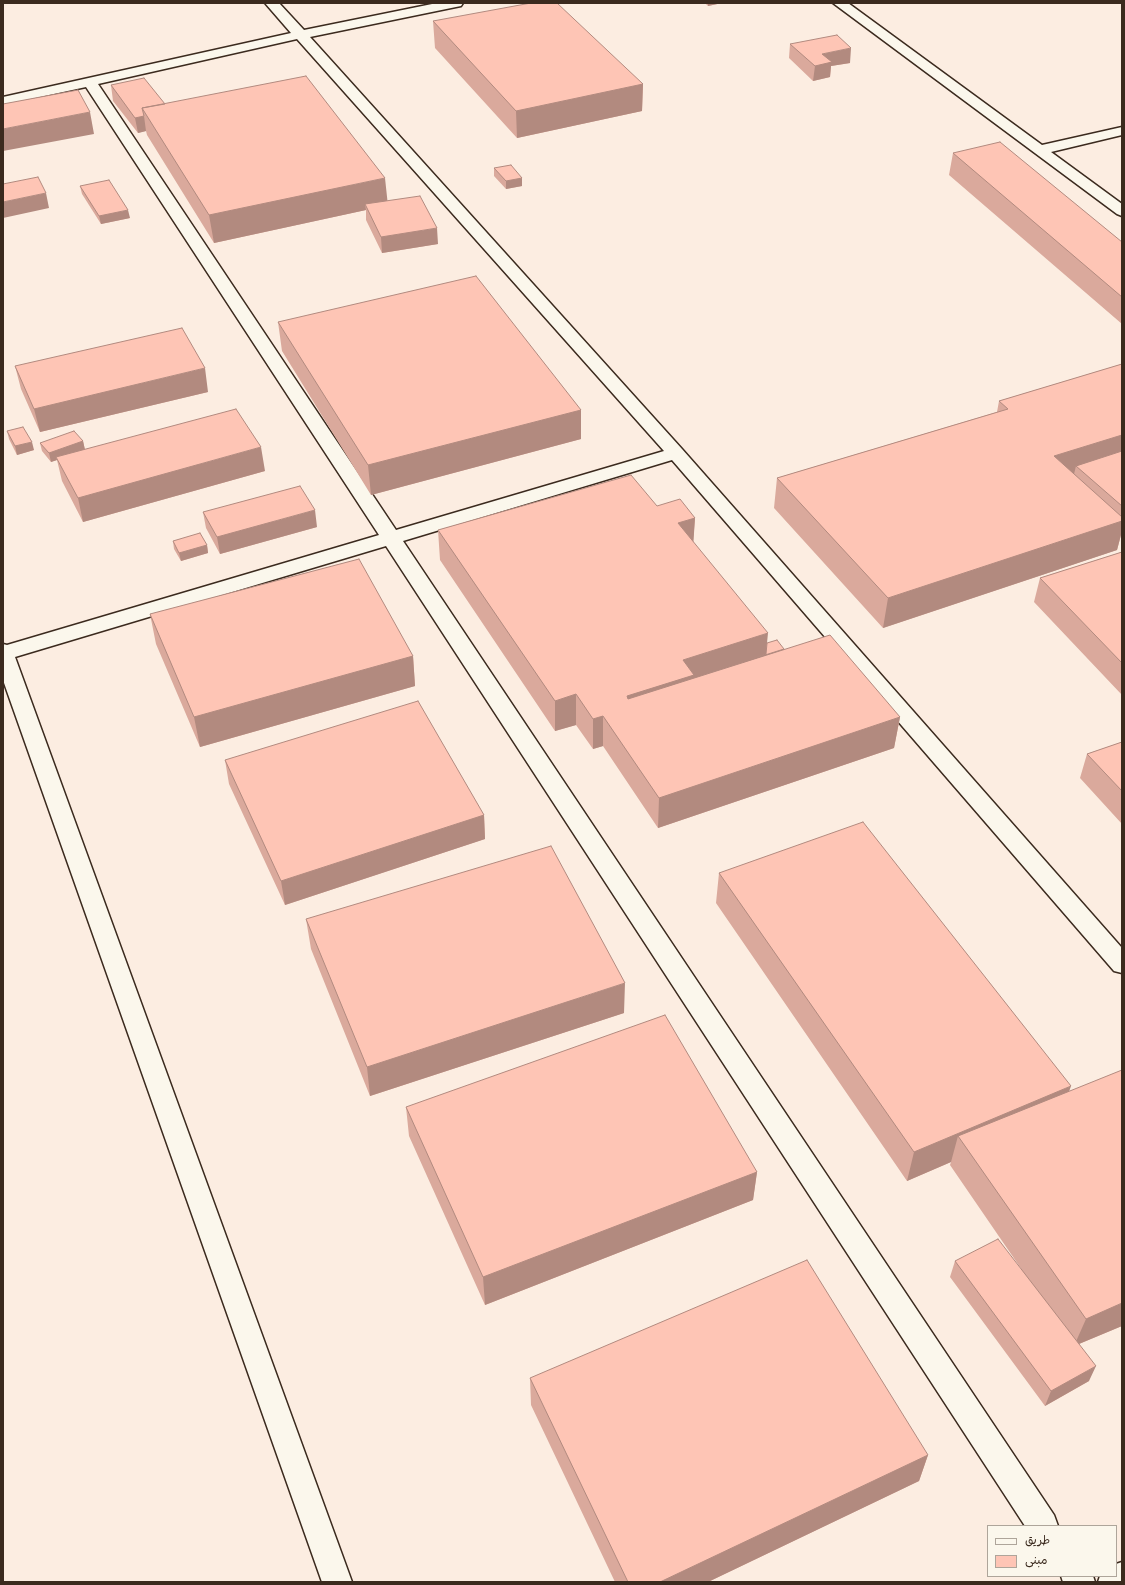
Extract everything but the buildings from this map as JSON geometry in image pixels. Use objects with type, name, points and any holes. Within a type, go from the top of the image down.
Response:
[{"type":"street","points":[[272,3],[299,35],[676,453],[1122,964]]},
{"type":"street","points":[[3,101],[299,35],[456,3]]},
{"type":"street","points":[[840,3],[1122,210]]},
{"type":"street","points":[[90,82],[1042,1525]]},
{"type":"street","points":[[1040,150],[1122,131]]},
{"type":"street","points":[[337,1582],[3,652],[392,539],[676,453]]},
{"type":"street","points":[[1113,1582],[1122,1577]]}]
